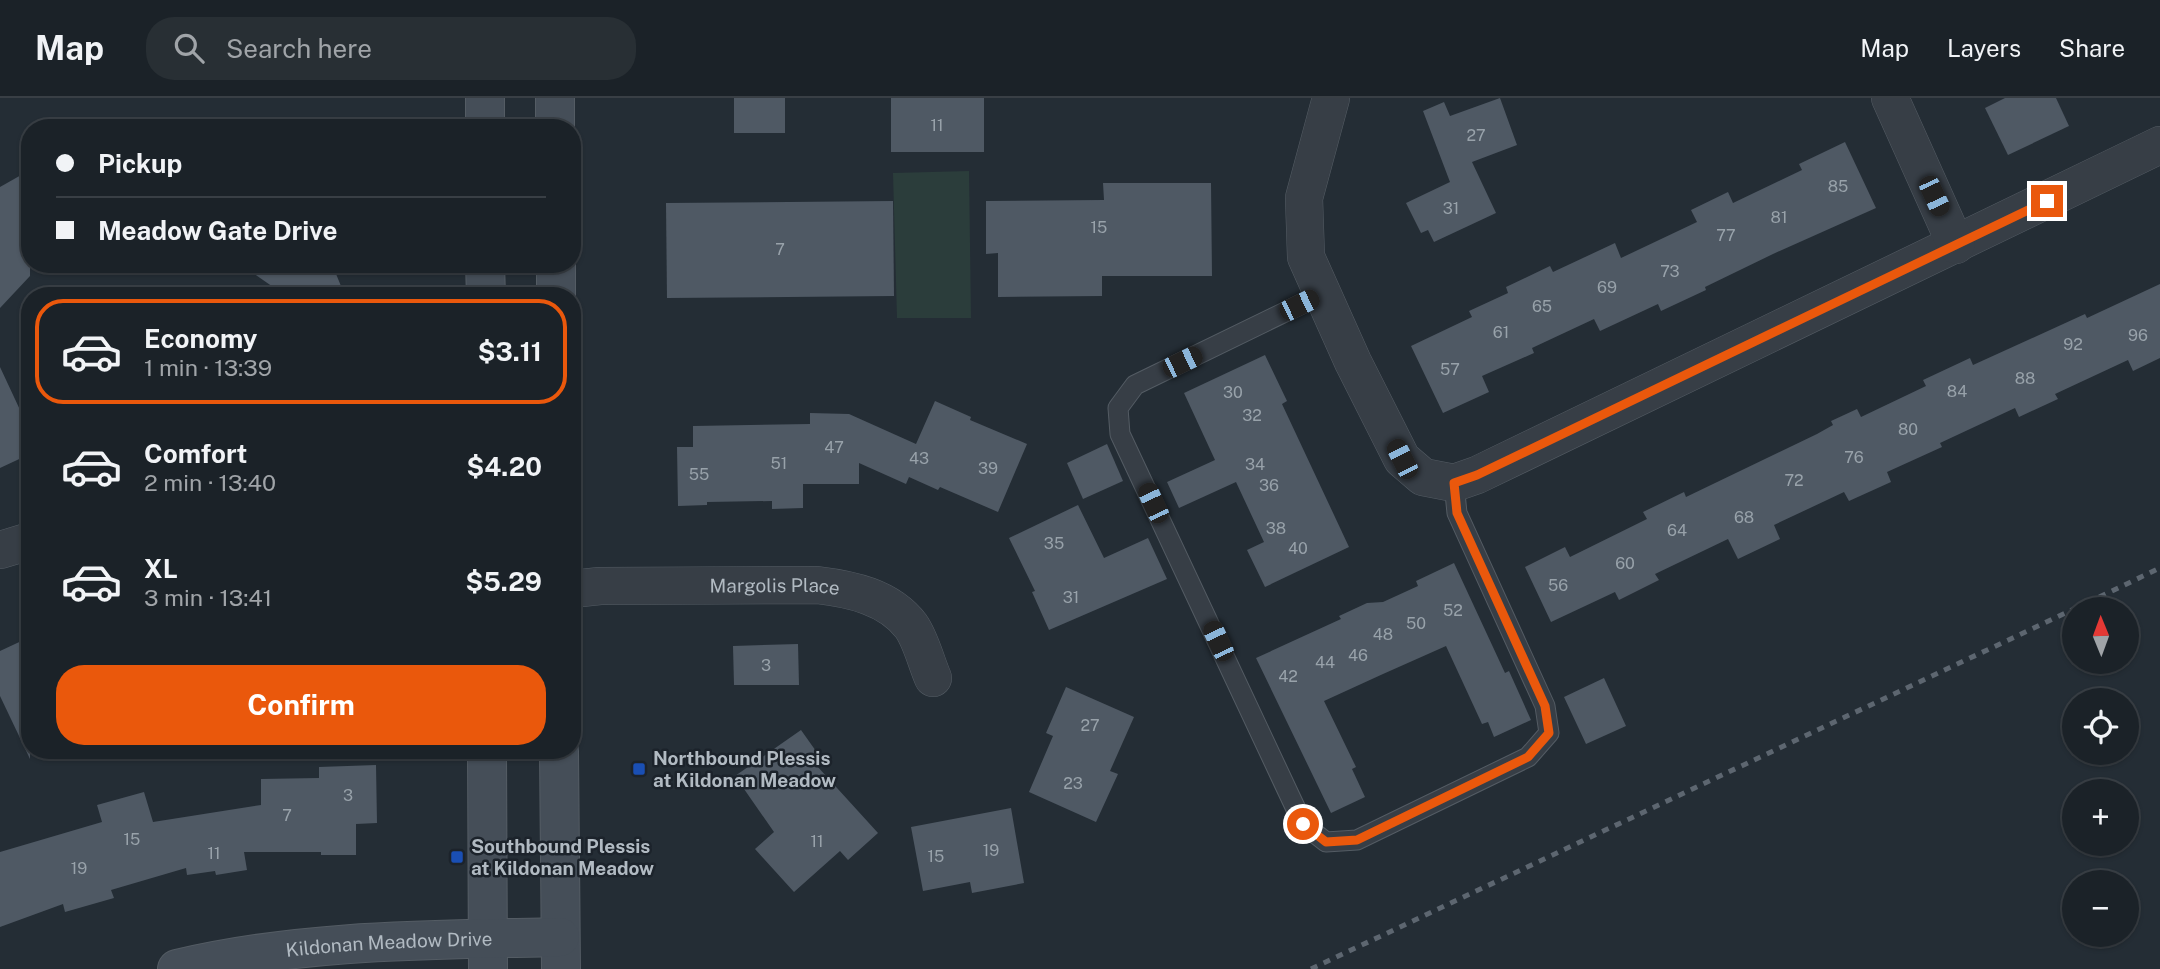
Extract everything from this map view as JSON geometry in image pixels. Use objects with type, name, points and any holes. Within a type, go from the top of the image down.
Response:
[{"type":"main road","points":[[485,98],[485,119]]},
{"type":"main road","points":[[555,98],[555,119]]},
{"type":"main road","points":[[487,759],[488,954]]},
{"type":"main road","points":[[559,759],[560,953]]},
{"type":"main road","name":"Kildonan Meadow Drive","points":[[177,969],[218,959],[348,943],[488,954],[560,953]]},
{"type":"street","points":[[1331,98],[1304,198],[1306,257],[1353,362],[1402,459],[1423,477],[1454,483],[1477,475],[2160,145]]},
{"type":"street","points":[[1890,98],[1956,245]]},
{"type":"street","points":[[0,550],[21,544]]},
{"type":"street","name":"Margolis Place","points":[[581,588],[817,584],[847,588],[884,602],[911,626],[933,678]]},
{"type":"lane","points":[[1322,294],[1135,385],[1118,408],[1120,434],[1303,824],[1326,842],[1357,840],[1528,757],[1549,733],[1545,706],[1457,513],[1454,483]]},
{"type":"shaded area","points":[[969,171],[971,318],[897,318],[893,173]]},
{"type":"building","points":[[734,98],[785,98],[785,133],[734,133]]},
{"type":"building","points":[[891,98],[984,98],[984,152],[891,152]]},
{"type":"building","points":[[1500,98],[1517,145],[1472,162],[1496,213],[1434,242],[1428,230],[1421,233],[1406,203],[1450,182],[1423,111],[1444,102],[1450,116]]},
{"type":"building","points":[[2005,98],[2056,98],[2069,126],[2008,155],[1985,108]]},
{"type":"building","points":[[1845,142],[1876,208],[1773,254],[1661,311],[1658,304],[1600,331],[1594,319],[1532,348],[1534,353],[1482,376],[1489,392],[1443,413],[1411,346],[1472,317],[1469,311],[1508,293],[1506,287],[1550,266],[1553,272],[1615,243],[1621,258],[1697,222],[1691,210],[1728,192],[1733,203],[1802,170],[1799,164]]},
{"type":"building","points":[[21,175],[21,273],[30,273],[30,276],[0,308],[0,187]]},
{"type":"building","points":[[1103,183],[1211,183],[1212,276],[1102,276],[1102,296],[998,297],[998,253],[986,254],[986,201],[1104,200]]},
{"type":"building","points":[[893,201],[894,296],[667,298],[666,203]]},
{"type":"building","points":[[253,273],[336,273],[341,287],[273,287]]},
{"type":"building","points":[[2160,284],[2160,358],[2133,371],[2128,360],[2055,394],[2058,399],[2019,417],[2015,408],[1940,443],[1942,447],[1887,472],[1891,482],[1849,501],[1844,492],[1774,525],[1780,539],[1738,559],[1728,539],[1655,574],[1659,580],[1619,600],[1615,592],[1551,622],[1525,567],[1565,547],[1570,557],[1647,519],[1643,512],[1684,492],[1686,497],[1817,434],[1833,425],[1831,421],[1857,409],[1861,417],[1926,386],[1923,380],[1970,358],[1973,365],[2085,314],[2087,318]]},
{"type":"building","points":[[1265,355],[1287,401],[1282,404],[1349,547],[1265,587],[1247,550],[1264,542],[1236,482],[1179,508],[1167,482],[1215,460],[1184,393]]},
{"type":"building","points":[[0,367],[21,412],[21,458],[0,468]]},
{"type":"building","points":[[935,401],[971,417],[970,420],[1027,444],[998,512],[940,487],[938,490],[909,477],[906,484],[859,463],[859,484],[803,484],[803,508],[772,509],[772,501],[707,502],[707,505],[678,506],[677,447],[693,447],[693,426],[810,424],[810,413],[849,414],[916,444]]},
{"type":"building","points":[[1107,444],[1123,481],[1083,499],[1067,463]]},
{"type":"building","points":[[1078,505],[1104,558],[1148,538],[1167,579],[1049,630],[1032,592],[1035,591],[1009,538]]},
{"type":"building","points":[[1454,563],[1505,673],[1509,671],[1531,720],[1494,737],[1488,722],[1482,724],[1446,646],[1324,701],[1356,767],[1352,769],[1365,797],[1331,813],[1256,658],[1341,619],[1339,616],[1367,603],[1383,602],[1418,586],[1416,581]]},
{"type":"building","points":[[21,641],[21,740],[0,696],[0,651]]},
{"type":"building","points":[[798,644],[799,685],[734,685],[733,646]]},
{"type":"building","points":[[1604,678],[1626,726],[1586,744],[1564,697]]},
{"type":"building","points":[[1066,687],[1134,717],[1110,771],[1118,774],[1096,822],[1029,792],[1053,736],[1046,733]]},
{"type":"building","points":[[801,730],[823,761],[817,766],[878,833],[848,860],[840,851],[794,892],[755,849],[774,832],[735,776]]},
{"type":"building","points":[[376,765],[377,823],[356,824],[356,855],[244,852],[247,870],[216,875],[215,871],[187,875],[186,868],[111,890],[114,898],[65,912],[63,904],[0,927],[0,852],[102,822],[97,805],[144,792],[153,822],[261,805],[261,779],[319,778],[319,767]]},
{"type":"building","points":[[1011,808],[1024,883],[972,893],[970,882],[923,891],[911,827]]},
{"type":"railway","points":[[2099,597],[2160,568]]},
{"type":"railway","points":[[1311,969],[2062,615]]},
{"type":"place","name":"Northbound Plessis at Kildonan Meadow","points":[[639,769]]},
{"type":"place","name":"Southbound Plessis at Kildonan Meadow","points":[[457,857]]},
{"type":"route","points":[[1303,824],[1326,842],[1357,840],[1528,757],[1549,733],[1545,706],[1457,513],[1454,483],[1477,475],[2047,201]]}]
